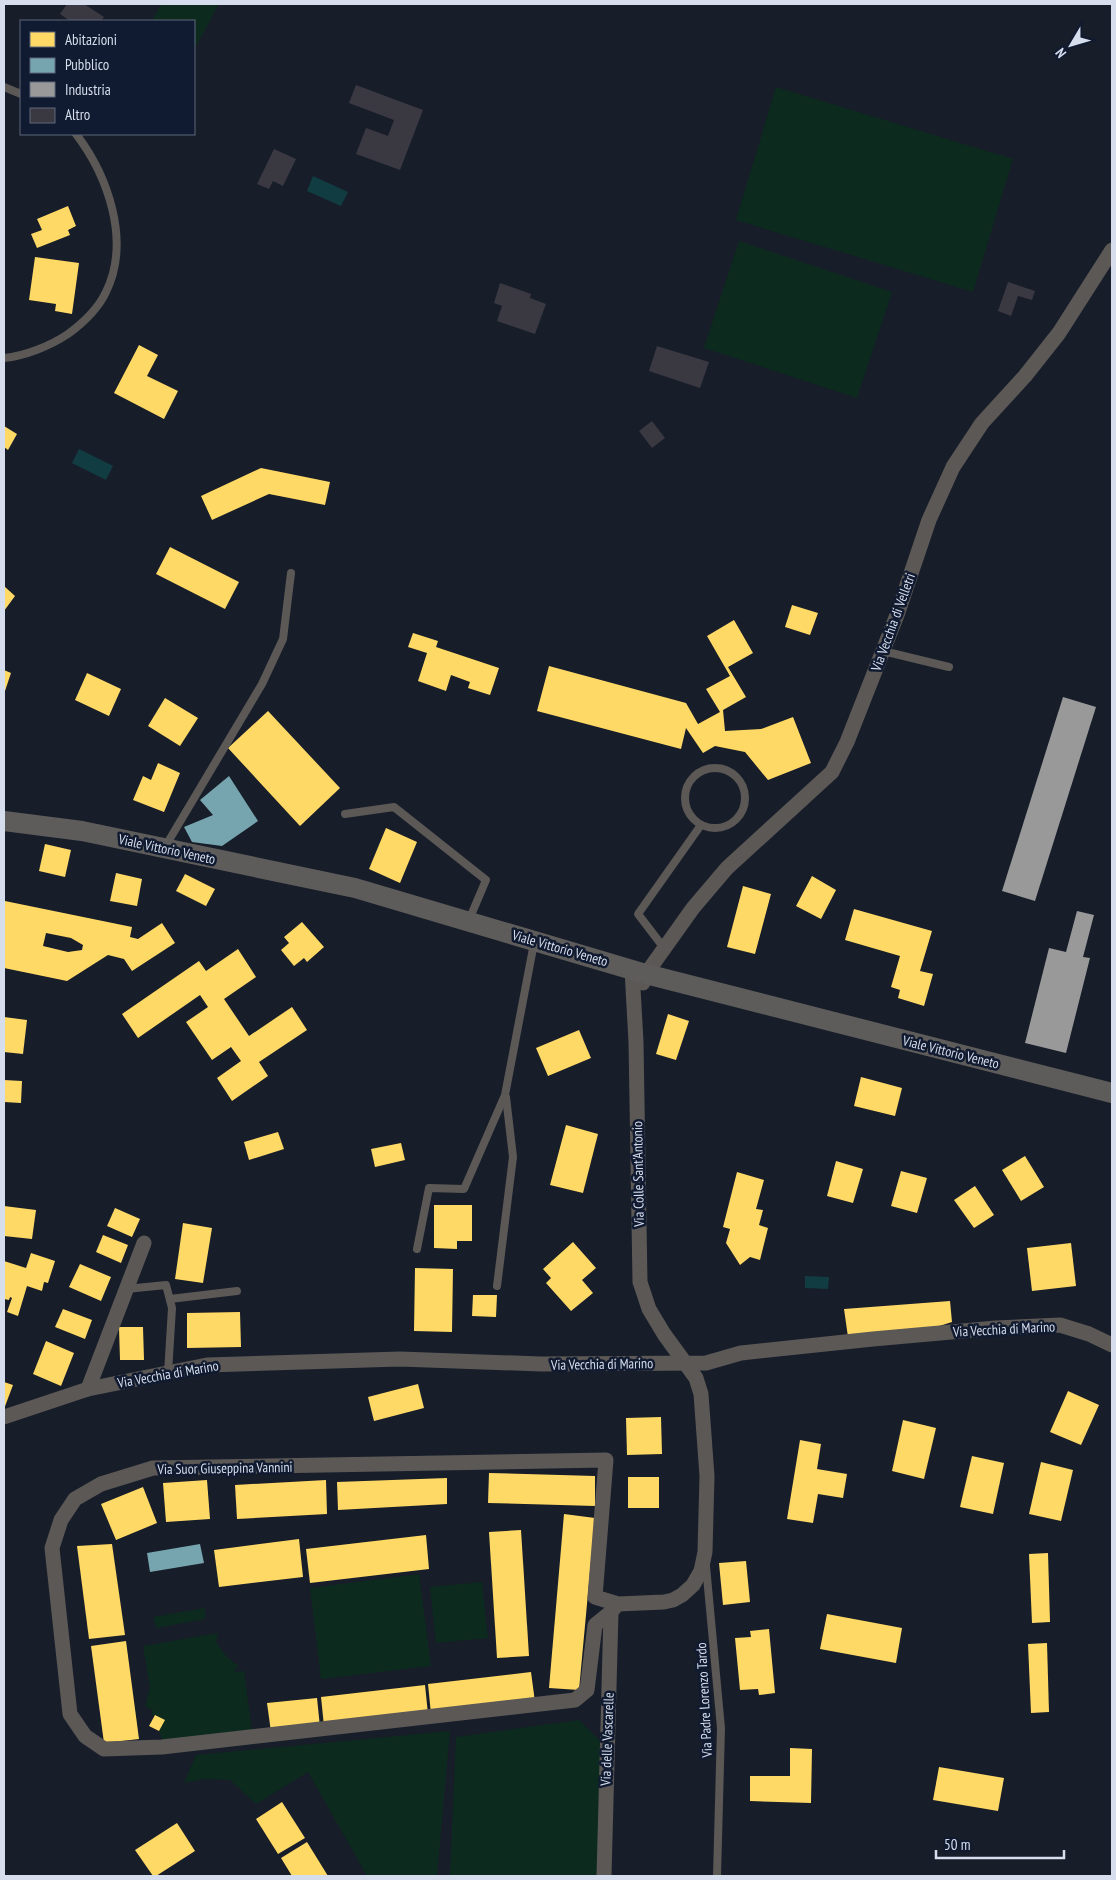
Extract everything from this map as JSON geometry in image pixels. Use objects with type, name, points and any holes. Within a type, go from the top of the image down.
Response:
[{"type":"main road","name":"Viale Vittorio Veneto","points":[[4,821],[82,832],[355,888],[639,972],[1112,1093]]},
{"type":"street","name":"Via Vecchia di Velletri","points":[[639,972],[664,948],[693,908],[727,868],[832,772],[847,742],[883,651],[929,520],[953,467],[982,423],[1031,369],[1059,333],[1112,250]]},
{"type":"street","name":"Via Colle Sant'Antonio","points":[[639,972],[634,1010],[640,1282],[646,1303],[658,1326],[685,1362]]},
{"type":"street","points":[[88,1389],[144,1243]]},
{"type":"street","name":"Via Vecchia di Marino","points":[[4,1417],[88,1389],[207,1365],[400,1359],[541,1364],[706,1363],[741,1353],[996,1328],[1060,1325],[1089,1334],[1112,1345]]},
{"type":"street","name":"Via Suor Giuseppina Vannini","points":[[614,1608],[595,1597],[606,1460],[153,1468],[101,1484],[75,1499],[61,1520],[52,1548],[66,1643],[70,1714],[85,1736],[104,1749],[162,1747],[575,1700],[587,1690],[596,1625],[614,1608],[664,1602],[682,1595],[693,1585],[701,1570],[705,1552],[707,1476],[702,1394],[696,1378],[685,1362]]},
{"type":"street","name":"Via delle Vascarelle","points":[[604,1876],[614,1608]]},
{"type":"lane","points":[[4,87],[20,94]]},
{"type":"lane","points":[[4,358],[31,351],[62,338],[94,311],[106,292],[115,254],[114,219],[105,185],[86,147],[77,135]]},
{"type":"lane","points":[[164,848],[262,684],[283,639],[291,573]]},
{"type":"lane","points":[[883,651],[948,667]]},
{"type":"lane","points":[[715,768],[725,770],[734,775],[740,782],[745,801],[742,811],[737,819],[729,825],[720,828],[710,828],[701,825],[687,811],[685,791],[690,782],[701,772],[715,768]]},
{"type":"lane","points":[[345,814],[394,807],[486,880],[469,922]]},
{"type":"lane","points":[[664,948],[638,914],[701,825]]},
{"type":"lane","points":[[417,1249],[429,1188],[464,1189],[505,1094],[534,941]]},
{"type":"lane","points":[[497,1286],[513,1157],[505,1094]]},
{"type":"lane","points":[[126,1289],[166,1285],[172,1308],[168,1373]]},
{"type":"lane","points":[[170,1299],[237,1291]]},
{"type":"lane","name":"Via Padre Lorenzo Tardo","points":[[705,1552],[721,1728],[717,1876]]},
{"type":"shaded area","points":[[161,4],[219,4],[195,48],[195,20],[153,20]]},
{"type":"shaded area","points":[[776,87],[1013,159],[973,292],[736,220]]},
{"type":"shaded area","points":[[313,176],[348,192],[341,206],[307,191]]},
{"type":"shaded area","points":[[739,241],[892,292],[857,398],[704,348]]},
{"type":"shaded area","points":[[79,449],[113,466],[106,480],[72,463]]},
{"type":"shaded area","points":[[805,1276],[829,1277],[828,1289],[805,1288]]},
{"type":"shaded area","points":[[419,1574],[431,1666],[321,1679],[310,1588]]},
{"type":"shaded area","points":[[482,1582],[488,1638],[436,1643],[430,1587]]},
{"type":"shaded area","points":[[205,1608],[205,1619],[156,1628],[153,1617]]},
{"type":"shaded area","points":[[218,1633],[216,1642],[226,1656],[238,1666],[234,1672],[244,1671],[252,1732],[163,1743],[159,1731],[164,1720],[151,1714],[153,1710],[145,1707],[150,1687],[143,1646]]},
{"type":"shaded area","points":[[579,1720],[605,1746],[599,1876],[450,1876],[456,1737]]},
{"type":"shaded area","points":[[450,1731],[437,1876],[367,1876],[308,1772],[256,1804],[230,1780],[204,1779],[184,1783],[196,1755]]},
{"type":"building: Abitazioni","points":[[68,206],[76,226],[68,230],[70,235],[37,248],[31,234],[42,230],[37,219]]},
{"type":"building: Abitazioni","points":[[35,257],[79,263],[72,314],[55,311],[56,304],[29,300]]},
{"type":"building: Abitazioni","points":[[139,345],[158,355],[147,376],[178,391],[164,419],[114,393]]},
{"type":"building: Abitazioni","points":[[4,426],[17,434],[8,450],[4,447]]},
{"type":"building: Abitazioni","points":[[261,468],[330,482],[325,505],[269,494],[212,520],[201,496]]},
{"type":"building: Abitazioni","points":[[170,547],[239,582],[225,609],[156,574]]},
{"type":"building: Abitazioni","points":[[4,586],[15,596],[4,611]]},
{"type":"building: Abitazioni","points":[[792,605],[818,613],[810,635],[785,627]]},
{"type":"building: Abitazioni","points":[[734,620],[753,653],[728,667],[746,697],[723,710],[725,731],[761,729],[793,717],[811,763],[768,780],[745,752],[715,746],[703,753],[686,728],[681,749],[537,711],[549,666],[686,703],[698,724],[720,712],[706,689],[730,676],[707,636]]},
{"type":"building: Abitazioni","points":[[413,633],[438,641],[436,647],[499,668],[490,695],[468,688],[470,682],[451,675],[446,691],[418,681],[427,653],[408,647]]},
{"type":"building: Abitazioni","points":[[4,670],[11,673],[4,694]]},
{"type":"building: Abitazioni","points":[[87,673],[121,689],[109,716],[75,700]]},
{"type":"building: Abitazioni","points":[[165,698],[198,718],[180,746],[148,726]]},
{"type":"building: Abitazioni","points":[[268,711],[340,788],[300,826],[228,748]]},
{"type":"building: Abitazioni","points":[[158,763],[180,773],[164,812],[133,800],[143,776],[151,780]]},
{"type":"building: Abitazioni","points":[[386,828],[417,842],[400,883],[369,869]]},
{"type":"building: Abitazioni","points":[[45,844],[71,850],[65,877],[39,871]]},
{"type":"building: Abitazioni","points":[[116,873],[142,879],[137,906],[110,901]]},
{"type":"building: Abitazioni","points":[[185,874],[215,889],[206,906],[176,891]]},
{"type":"building: Abitazioni","points":[[812,876],[836,890],[821,919],[796,906]]},
{"type":"building: Abitazioni","points":[[743,886],[771,894],[755,954],[727,947]]},
{"type":"building: Abitazioni","points":[[5,901],[132,927],[130,937],[138,939],[162,923],[175,943],[132,971],[124,959],[108,955],[67,981],[4,968]],"holes":[[[46,933],[71,938],[83,945],[82,950],[68,952],[43,946]]]},
{"type":"building: Abitazioni","points":[[854,909],[932,931],[920,971],[933,974],[924,1006],[898,998],[900,990],[891,987],[900,956],[845,940]]},
{"type":"building: Abitazioni","points":[[302,922],[324,947],[307,962],[304,958],[294,966],[281,950],[289,943],[284,937]]},
{"type":"building: Abitazioni","points":[[238,949],[256,977],[224,999],[249,1036],[292,1007],[307,1030],[259,1062],[268,1076],[232,1101],[217,1078],[241,1061],[231,1047],[212,1060],[186,1022],[208,1007],[200,995],[138,1038],[122,1014],[199,961],[206,971]]},
{"type":"building: Abitazioni","points":[[668,1014],[689,1021],[676,1060],[656,1054]]},
{"type":"building: Abitazioni","points":[[4,1017],[27,1020],[23,1054],[4,1052]]},
{"type":"building: Abitazioni","points":[[579,1030],[591,1058],[548,1076],[536,1048]]},
{"type":"building: Abitazioni","points":[[861,1077],[902,1088],[895,1116],[854,1106]]},
{"type":"building: Abitazioni","points":[[4,1080],[22,1081],[21,1103],[4,1102]]},
{"type":"building: Abitazioni","points":[[566,1125],[598,1134],[583,1193],[550,1185]]},
{"type":"building: Abitazioni","points":[[278,1132],[284,1149],[249,1160],[244,1142]]},
{"type":"building: Abitazioni","points":[[401,1143],[405,1160],[375,1167],[371,1149]]},
{"type":"building: Abitazioni","points":[[1025,1156],[1044,1187],[1021,1201],[1002,1170]]},
{"type":"building: Abitazioni","points":[[836,1161],[863,1169],[853,1203],[827,1196]]},
{"type":"building: Abitazioni","points":[[901,1171],[927,1178],[917,1213],[891,1206]]},
{"type":"building: Abitazioni","points":[[737,1172],[764,1180],[756,1209],[763,1210],[759,1225],[768,1228],[760,1260],[750,1257],[740,1265],[726,1243],[730,1229],[723,1227]]},
{"type":"building: Abitazioni","points":[[975,1186],[994,1215],[974,1228],[954,1200]]},
{"type":"building: Abitazioni","points":[[434,1205],[472,1205],[472,1241],[457,1241],[457,1249],[434,1248]]},
{"type":"building: Abitazioni","points":[[4,1206],[36,1210],[32,1239],[4,1236]]},
{"type":"building: Abitazioni","points":[[115,1208],[140,1219],[132,1237],[107,1226]]},
{"type":"building: Abitazioni","points":[[183,1223],[212,1228],[203,1283],[175,1279]]},
{"type":"building: Abitazioni","points":[[103,1235],[128,1245],[121,1263],[96,1252]]},
{"type":"building: Abitazioni","points":[[573,1242],[596,1268],[582,1280],[593,1293],[571,1311],[546,1283],[551,1278],[543,1269]]},
{"type":"building: Abitazioni","points":[[1071,1243],[1076,1286],[1032,1291],[1027,1248]]},
{"type":"building: Abitazioni","points":[[31,1253],[55,1261],[48,1283],[44,1282],[42,1291],[27,1286],[18,1316],[7,1312],[12,1298],[10,1297],[9,1300],[4,1299],[4,1261],[26,1268]]},
{"type":"building: Abitazioni","points":[[80,1264],[111,1277],[101,1301],[69,1287]]},
{"type":"building: Abitazioni","points":[[415,1268],[453,1269],[452,1332],[414,1331]]},
{"type":"building: Abitazioni","points":[[473,1295],[497,1295],[496,1317],[472,1316]]},
{"type":"building: Abitazioni","points":[[950,1301],[952,1322],[933,1328],[848,1337],[844,1309]]},
{"type":"building: Abitazioni","points":[[63,1309],[92,1320],[85,1339],[55,1327]]},
{"type":"building: Abitazioni","points":[[240,1312],[241,1347],[187,1348],[187,1313]]},
{"type":"building: Abitazioni","points":[[119,1327],[143,1327],[144,1360],[120,1360]]},
{"type":"building: Abitazioni","points":[[46,1341],[74,1353],[61,1386],[33,1374]]},
{"type":"building: Abitazioni","points":[[4,1382],[13,1385],[4,1409]]},
{"type":"building: Abitazioni","points":[[418,1384],[424,1408],[374,1421],[368,1397]]},
{"type":"building: Abitazioni","points":[[1068,1391],[1099,1405],[1081,1445],[1050,1432]]},
{"type":"building: Abitazioni","points":[[661,1417],[662,1454],[627,1455],[626,1418]]},
{"type":"building: Abitazioni","points":[[903,1420],[936,1428],[924,1479],[892,1471]]},
{"type":"building: Abitazioni","points":[[800,1440],[821,1444],[817,1469],[847,1474],[843,1498],[818,1494],[813,1523],[787,1519]]},
{"type":"building: Abitazioni","points":[[972,1456],[1004,1463],[993,1514],[960,1507]]},
{"type":"building: Abitazioni","points":[[1041,1462],[1073,1470],[1061,1521],[1029,1514]]},
{"type":"building: Abitazioni","points":[[489,1473],[595,1476],[595,1506],[488,1503]]},
{"type":"building: Abitazioni","points":[[628,1477],[659,1477],[659,1508],[628,1508]]},
{"type":"building: Abitazioni","points":[[447,1478],[447,1504],[338,1510],[337,1482]]},
{"type":"building: Abitazioni","points":[[207,1480],[210,1519],[166,1522],[163,1483]]},
{"type":"building: Abitazioni","points":[[326,1480],[327,1514],[237,1519],[235,1485]]},
{"type":"building: Abitazioni","points":[[143,1487],[157,1523],[116,1540],[101,1504]]},
{"type":"building: Abitazioni","points":[[564,1514],[595,1518],[579,1690],[549,1688]]},
{"type":"building: Abitazioni","points":[[521,1530],[529,1656],[497,1658],[489,1532]]},
{"type":"building: Abitazioni","points":[[426,1535],[429,1569],[310,1583],[306,1549]]},
{"type":"building: Abitazioni","points":[[299,1539],[303,1577],[219,1587],[214,1550]]},
{"type":"building: Abitazioni","points":[[112,1544],[125,1635],[89,1639],[77,1546]]},
{"type":"building: Abitazioni","points":[[1048,1553],[1050,1622],[1032,1623],[1029,1554]]},
{"type":"building: Abitazioni","points":[[746,1561],[750,1602],[723,1605],[719,1563]]},
{"type":"building: Abitazioni","points":[[827,1614],[902,1628],[896,1663],[820,1649]]},
{"type":"building: Abitazioni","points":[[769,1629],[775,1693],[759,1695],[758,1689],[740,1690],[735,1638],[751,1637],[750,1631]]},
{"type":"building: Abitazioni","points":[[126,1641],[139,1739],[104,1743],[91,1646]]},
{"type":"building: Abitazioni","points":[[1047,1643],[1049,1712],[1031,1713],[1028,1644]]},
{"type":"building: Abitazioni","points":[[531,1672],[535,1702],[431,1714],[428,1684]]},
{"type":"building: Abitazioni","points":[[425,1685],[428,1714],[324,1726],[321,1697]]},
{"type":"building: Abitazioni","points":[[317,1698],[320,1727],[271,1732],[267,1703]]},
{"type":"building: Abitazioni","points":[[155,1715],[165,1720],[159,1731],[149,1726]]},
{"type":"building: Abitazioni","points":[[790,1748],[812,1749],[811,1803],[750,1801],[750,1776],[790,1776]]},
{"type":"building: Abitazioni","points":[[939,1767],[1004,1778],[998,1811],[933,1800]]},
{"type":"building: Abitazioni","points":[[282,1802],[305,1838],[278,1854],[256,1819]]},
{"type":"building: Abitazioni","points":[[177,1823],[195,1851],[156,1876],[153,1876],[135,1850]]},
{"type":"building: Abitazioni","points":[[307,1842],[328,1876],[292,1876],[281,1858]]},
{"type":"building: Pubblico","points":[[229,776],[258,821],[222,846],[192,842],[184,827],[213,815],[200,800]]},
{"type":"building: Pubblico","points":[[200,1544],[204,1563],[150,1572],[147,1553]]},
{"type":"building: Industria","points":[[1063,697],[1096,707],[1035,901],[1002,891]]},
{"type":"building: Industria","points":[[1077,911],[1094,915],[1083,957],[1090,958],[1066,1053],[1025,1043],[1049,948],[1066,952]]},
{"type":"building: Altro","points":[[67,4],[84,4],[104,17],[102,20],[69,20],[60,14]]},
{"type":"building: Altro","points":[[356,85],[423,110],[400,170],[356,154],[366,128],[388,136],[394,120],[349,103]]},
{"type":"building: Altro","points":[[274,149],[296,159],[283,186],[273,181],[269,189],[257,184]]},
{"type":"building: Altro","points":[[1008,282],[1035,291],[1032,300],[1018,296],[1011,316],[998,311]]},
{"type":"building: Altro","points":[[500,283],[531,294],[530,298],[546,304],[535,334],[497,321],[502,306],[494,303]]},
{"type":"building: Altro","points":[[657,346],[709,362],[700,388],[649,371]]},
{"type":"building: Altro","points":[[652,421],[665,438],[652,448],[639,431]]}]
